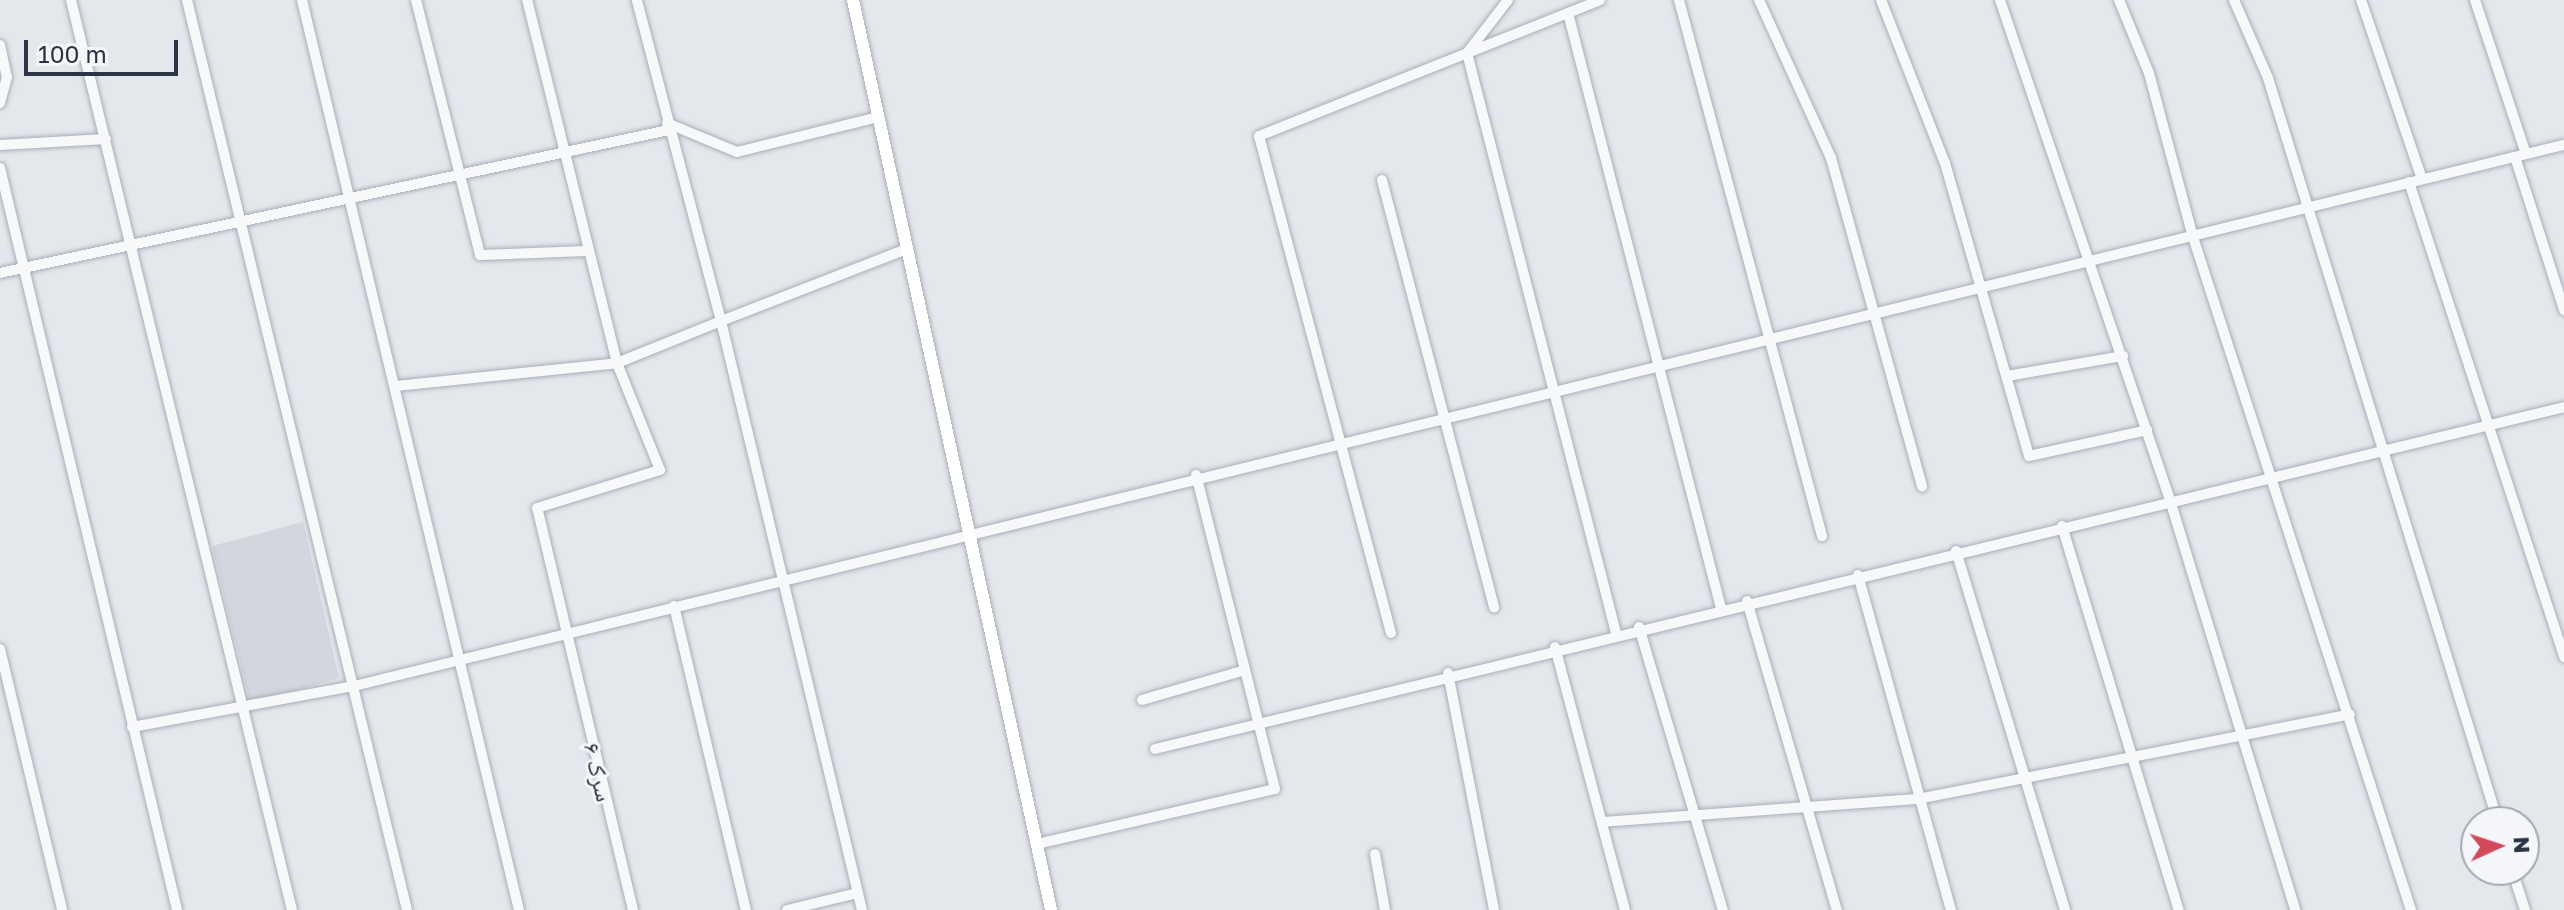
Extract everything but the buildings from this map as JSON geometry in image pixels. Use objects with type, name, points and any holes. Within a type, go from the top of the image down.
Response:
[{"type":"main road","points":[[853,0],[1051,910]]},
{"type":"street","points":[[71,0],[247,708],[292,910]]},
{"type":"street","points":[[187,0],[407,910]]},
{"type":"street","points":[[302,0],[519,910]]},
{"type":"street","points":[[416,0],[458,172],[483,258],[588,251]]},
{"type":"street","points":[[527,0],[617,363]]},
{"type":"street","points":[[637,0],[721,321],[779,579],[862,910]]},
{"type":"street","points":[[1467,53],[1508,0]]},
{"type":"street","points":[[1391,633],[1259,136],[1600,0]]},
{"type":"street","points":[[1679,0],[1771,335],[1822,536]]},
{"type":"street","points":[[1759,0],[1831,158],[1876,310],[1922,487]]},
{"type":"street","points":[[1881,0],[1945,163],[2029,456],[2147,430]]},
{"type":"street","points":[[2000,0],[2091,258],[2170,500],[2295,910]]},
{"type":"street","points":[[2119,0],[2149,73],[2192,234],[2411,910]]},
{"type":"street","points":[[2234,0],[2268,78],[2493,806]]},
{"type":"street","points":[[2361,0],[2422,179]]},
{"type":"street","points":[[2475,0],[2564,310]]},
{"type":"street","points":[[1568,13],[1663,361],[1721,608]]},
{"type":"street","points":[[0,45],[7,77],[0,103]]},
{"type":"street","points":[[1467,53],[1556,387],[1616,633]]},
{"type":"street","points":[[0,273],[350,194],[564,152],[668,127],[737,152],[878,117]]},
{"type":"street","points":[[0,145],[106,139]]},
{"type":"street","points":[[132,727],[247,708],[460,661],[1196,475],[2564,145]]},
{"type":"street","points":[[0,168],[177,910]]},
{"type":"street","points":[[1382,180],[1494,608]]},
{"type":"street","points":[[2409,182],[2491,422],[2564,657]]},
{"type":"street","points":[[396,386],[617,363],[907,249]]},
{"type":"street","points":[[2007,376],[2123,356]]},
{"type":"street","name":"سرک ۶","points":[[617,363],[660,470],[537,508],[633,910]]},
{"type":"street","points":[[1155,749],[1258,718],[2564,407]]},
{"type":"street","points":[[1037,844],[1275,789],[1196,475]]},
{"type":"street","points":[[2062,526],[2179,910]]},
{"type":"street","points":[[1956,551],[2065,910]]},
{"type":"street","points":[[1858,575],[1951,910]]},
{"type":"street","points":[[1747,601],[1837,910]]},
{"type":"street","points":[[674,606],[746,910]]},
{"type":"street","points":[[1639,627],[1723,910]]},
{"type":"street","points":[[1555,647],[1625,910]]},
{"type":"street","points":[[0,649],[62,910]]},
{"type":"street","points":[[1142,700],[1245,670]]},
{"type":"street","points":[[1448,673],[1494,910]]},
{"type":"street","points":[[1602,822],[1808,810],[1918,799],[2350,714]]},
{"type":"street","points":[[1375,854],[1385,910]]},
{"type":"street","points":[[2517,886],[2525,910]]},
{"type":"street","points":[[787,910],[858,893]]},
{"type":"shaded area","points":[[303,522],[339,678],[250,703],[212,546]]}]
